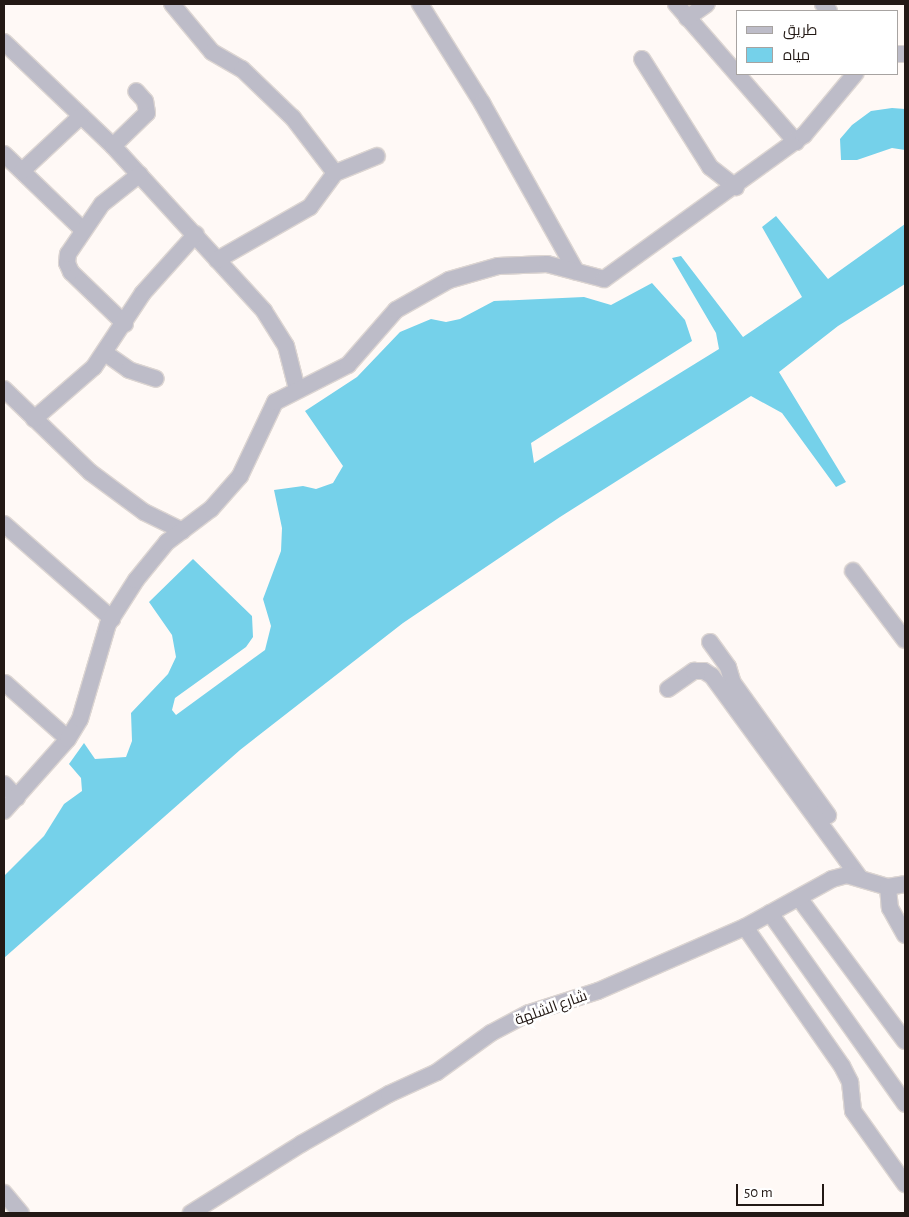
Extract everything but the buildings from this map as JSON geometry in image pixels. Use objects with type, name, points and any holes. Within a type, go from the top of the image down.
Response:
[{"type":"street","points":[[420,4],[482,103],[576,271]]},
{"type":"street","points":[[676,4],[736,74]]},
{"type":"street","points":[[687,18],[707,4]]},
{"type":"street","points":[[179,6],[212,52],[242,69],[293,118],[335,173]]},
{"type":"street","points":[[4,42],[113,146],[264,310],[286,346],[297,389]]},
{"type":"street","points":[[642,59],[710,167],[736,187]]},
{"type":"street","points":[[737,75],[796,142]]},
{"type":"street","points":[[4,811],[68,739],[80,719],[112,619],[167,542],[211,509],[240,476],[275,402],[297,389],[348,365],[396,310],[448,280],[498,266],[547,264],[604,279],[736,187],[796,142],[854,75]]},
{"type":"street","points":[[113,146],[147,114],[145,100],[136,90]]},
{"type":"street","points":[[22,171],[81,116]]},
{"type":"street","points":[[4,154],[83,230]]},
{"type":"street","points":[[217,260],[310,207],[335,173],[377,156]]},
{"type":"street","points":[[125,324],[71,272],[68,254],[102,204],[140,174]]},
{"type":"street","points":[[34,419],[105,354],[143,293],[196,234]]},
{"type":"street","points":[[105,354],[129,370],[156,378]]},
{"type":"street","points":[[4,389],[90,472],[144,512],[184,531]]},
{"type":"street","points":[[4,524],[112,619]]},
{"type":"street","points":[[853,571],[905,640]]},
{"type":"street","points":[[710,642],[728,667],[733,683],[875,882],[905,935]]},
{"type":"street","points":[[668,689],[694,671],[704,670],[712,676],[875,882]]},
{"type":"street","points":[[5,683],[68,739]]},
{"type":"street","points":[[4,784],[16,798]]},
{"type":"street","name":"شارع الشلهة","points":[[191,1213],[301,1144],[389,1094],[436,1072],[491,1032],[529,1013],[598,991],[745,927],[832,879],[847,875],[875,882],[905,884]]},
{"type":"street","points":[[799,898],[905,1041]]},
{"type":"street","points":[[770,914],[905,1104]]},
{"type":"street","points":[[745,927],[842,1066],[850,1082],[853,1111],[905,1184]]},
{"type":"street","points":[[4,1193],[21,1213]]},
{"type":"water","points":[[892,108],[905,109],[905,150],[892,148],[857,160],[841,160],[840,139],[852,125],[871,111]]},
{"type":"water","points":[[776,216],[828,279],[905,224],[905,284],[838,326],[779,372],[846,482],[836,487],[782,413],[751,396],[560,517],[403,623],[240,750],[4,958],[4,876],[44,836],[64,804],[82,791],[81,778],[69,764],[84,743],[95,759],[126,757],[132,741],[131,713],[168,674],[176,657],[172,635],[149,602],[193,559],[252,616],[253,637],[246,647],[175,698],[172,710],[176,715],[265,650],[271,626],[263,599],[281,551],[282,528],[274,490],[303,486],[316,489],[333,483],[343,466],[305,411],[357,377],[400,332],[431,319],[446,322],[460,319],[494,301],[584,297],[611,305],[652,283],[685,320],[692,341],[531,443],[534,463],[719,349],[716,333],[672,258],[681,256],[743,337],[802,297],[762,227]]}]
